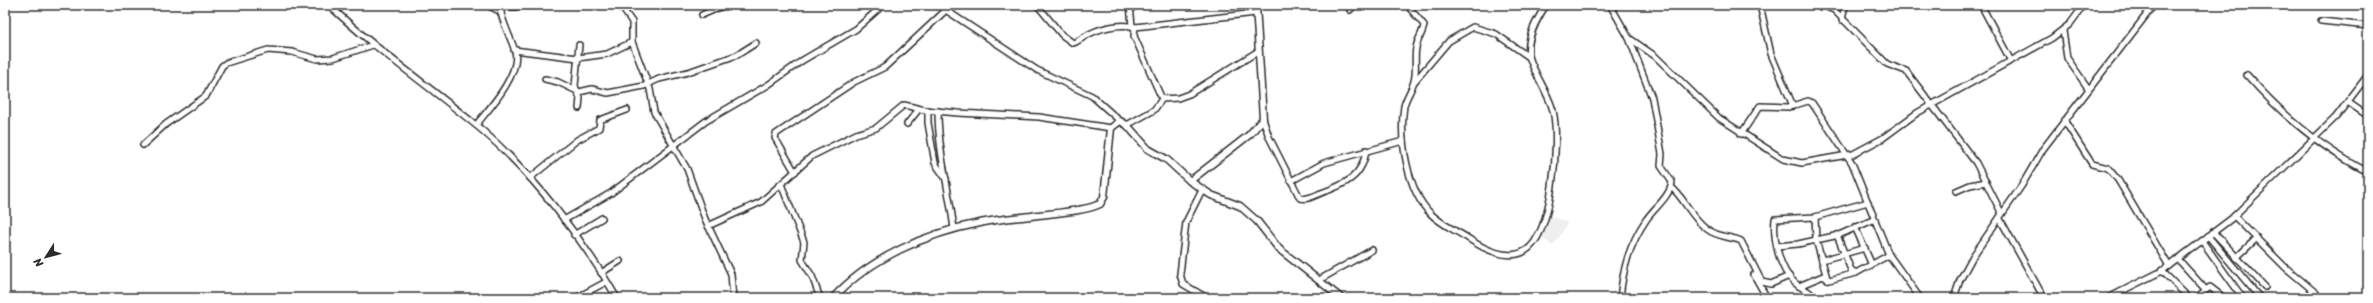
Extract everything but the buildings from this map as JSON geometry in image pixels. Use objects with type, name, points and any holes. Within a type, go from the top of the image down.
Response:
[{"type":"street","points":[[329,5],[373,45],[476,125],[530,178],[564,220],[617,298]]},
{"type":"street","points":[[487,5],[501,12]]},
{"type":"street","points":[[476,125],[508,82],[514,64],[514,50],[499,6],[514,7],[524,5]]},
{"type":"street","points":[[620,5],[632,22],[632,42],[648,84],[654,112],[687,169],[708,226],[731,274],[733,298]]},
{"type":"street","points":[[702,15],[725,5]]},
{"type":"street","points":[[564,220],[611,193],[706,121],[768,85],[802,60],[852,32],[883,5]]},
{"type":"street","points":[[938,5],[1037,70],[1092,96],[1120,121],[1127,125],[1148,149],[1166,159],[1202,190],[1240,206],[1256,221],[1279,249],[1341,298]]},
{"type":"street","points":[[1037,5],[1062,35],[1073,43],[1102,30],[1122,25],[1134,27],[1256,13]]},
{"type":"street","points":[[1130,5],[1134,36],[1162,100]]},
{"type":"street","points":[[1256,5],[1263,119],[1269,137],[1298,196],[1302,199],[1338,188],[1356,175],[1364,162],[1366,150]]},
{"type":"street","points":[[1350,10],[1354,5]]},
{"type":"street","points":[[1407,5],[1424,26],[1416,45],[1414,81],[1404,106],[1403,141],[1404,156],[1410,176],[1422,201],[1432,216],[1472,241],[1502,254],[1516,255],[1528,249],[1536,237],[1547,211],[1557,149],[1557,132],[1551,103],[1529,57],[1496,34],[1473,27],[1449,41],[1414,81]]},
{"type":"street","points":[[1529,57],[1533,28],[1546,5]]},
{"type":"street","points":[[1610,5],[1629,38],[1652,98],[1662,154],[1661,166],[1671,178],[1671,187],[1695,218],[1708,230],[1727,239],[1741,241],[1753,267],[1758,284],[1767,298]]},
{"type":"street","points":[[1760,5],[1771,54],[1793,106]]},
{"type":"street","points":[[1822,5],[1834,10],[1842,20],[1871,45],[1888,64],[1906,71],[1931,106],[1976,163],[2001,216],[2044,298]]},
{"type":"street","points":[[1842,20],[1845,5]]},
{"type":"street","points":[[1981,5],[2011,61]]},
{"type":"street","points":[[1629,38],[1655,56],[1713,114],[1741,134],[1783,159],[1796,163],[1807,163],[1848,155],[1883,138],[1917,113],[2062,31],[2084,5]]},
{"type":"street","points":[[1954,298],[1965,270],[2043,149],[2088,88],[2154,5]]},
{"type":"street","points":[[795,172],[775,138],[776,134],[854,82],[885,68],[945,11]]},
{"type":"street","points":[[2321,21],[2368,26]]},
{"type":"street","points":[[2062,31],[2067,58],[2088,88]]},
{"type":"street","points":[[514,50],[578,58],[604,55],[632,42]]},
{"type":"street","points":[[545,79],[558,82],[576,91],[581,92],[592,89],[608,93],[648,84],[659,78],[681,74],[737,55],[756,43]]},
{"type":"street","points":[[144,146],[166,124],[206,96],[222,66],[226,62],[268,50],[292,52],[317,59],[334,58],[373,45]]},
{"type":"street","points":[[579,45],[576,91],[580,98],[579,108]]},
{"type":"street","points":[[1127,125],[1154,110],[1162,100],[1178,98],[1189,94],[1258,52]]},
{"type":"street","points":[[2247,75],[2280,112],[2313,138],[2368,172]]},
{"type":"street","points":[[2108,298],[2117,296],[2162,271],[2234,216],[2349,103],[2368,75]]},
{"type":"street","points":[[1741,134],[1760,106],[1793,106],[1808,101],[1812,103],[1848,155],[1875,218],[1877,229],[1889,256],[1920,298]]},
{"type":"street","points":[[2349,103],[2368,116]]},
{"type":"street","points":[[708,226],[752,207],[795,172],[809,158],[833,144],[882,125],[887,118],[903,106],[938,111],[1039,117],[1111,128]]},
{"type":"street","points":[[907,124],[918,109]]},
{"type":"street","points":[[530,178],[577,140],[599,128],[600,120],[627,110]]},
{"type":"street","points":[[928,110],[928,123],[935,163],[947,179]]},
{"type":"street","points":[[938,111],[939,138],[947,179],[954,229]]},
{"type":"street","points":[[1190,181],[1249,135],[1263,119]]},
{"type":"street","points":[[2064,120],[2092,164],[2108,168],[2118,180],[2169,266]]},
{"type":"street","points":[[833,298],[846,284],[871,266],[924,239],[954,229],[1100,204],[1104,197],[1111,128],[1120,121]]},
{"type":"street","points":[[1291,181],[1324,163],[1366,150],[1403,141]]},
{"type":"street","points":[[1956,191],[1970,185],[1986,182]]},
{"type":"street","points":[[781,184],[804,242],[802,260],[812,276],[820,298]]},
{"type":"street","points":[[1620,298],[1622,274],[1632,243],[1647,218],[1671,187]]},
{"type":"street","points":[[1202,190],[1186,222],[1180,274],[1183,284],[1207,298]]},
{"type":"street","points":[[1815,298],[1789,276],[1777,246],[1776,218],[1815,217],[1868,202]]},
{"type":"street","points":[[2234,216],[2285,267],[2316,293]]},
{"type":"street","points":[[1815,217],[1816,240],[1828,279]]},
{"type":"street","points":[[574,235],[602,218]]},
{"type":"street","points":[[1777,246],[1837,235],[1875,218]]},
{"type":"street","points":[[1855,226],[1872,265]]},
{"type":"street","points":[[2214,232],[2236,258],[2265,287]]},
{"type":"street","points":[[1837,235],[1852,270],[1856,273]]},
{"type":"street","points":[[2208,236],[2260,298]]},
{"type":"street","points":[[2236,258],[2257,238]]},
{"type":"street","points":[[2202,241],[2243,298]]},
{"type":"street","points":[[1822,260],[1865,248]]},
{"type":"street","points":[[1319,280],[1372,250]]},
{"type":"street","points":[[1799,286],[1822,276],[1828,279],[1836,279],[1856,273],[1889,256]]},
{"type":"street","points":[[2178,259],[2205,289]]},
{"type":"street","points":[[601,273],[620,262]]},
{"type":"street","points":[[1753,267],[1765,284],[1771,284],[1789,276]]},
{"type":"street","points":[[2162,271],[2189,298]]},
{"type":"street","points":[[576,298],[606,282]]},
{"type":"street","points":[[2196,298],[2205,289],[2212,287],[2224,298]]},
{"type":"shaded area","points":[[1547,214],[1568,223],[1553,246],[1540,236]]}]
